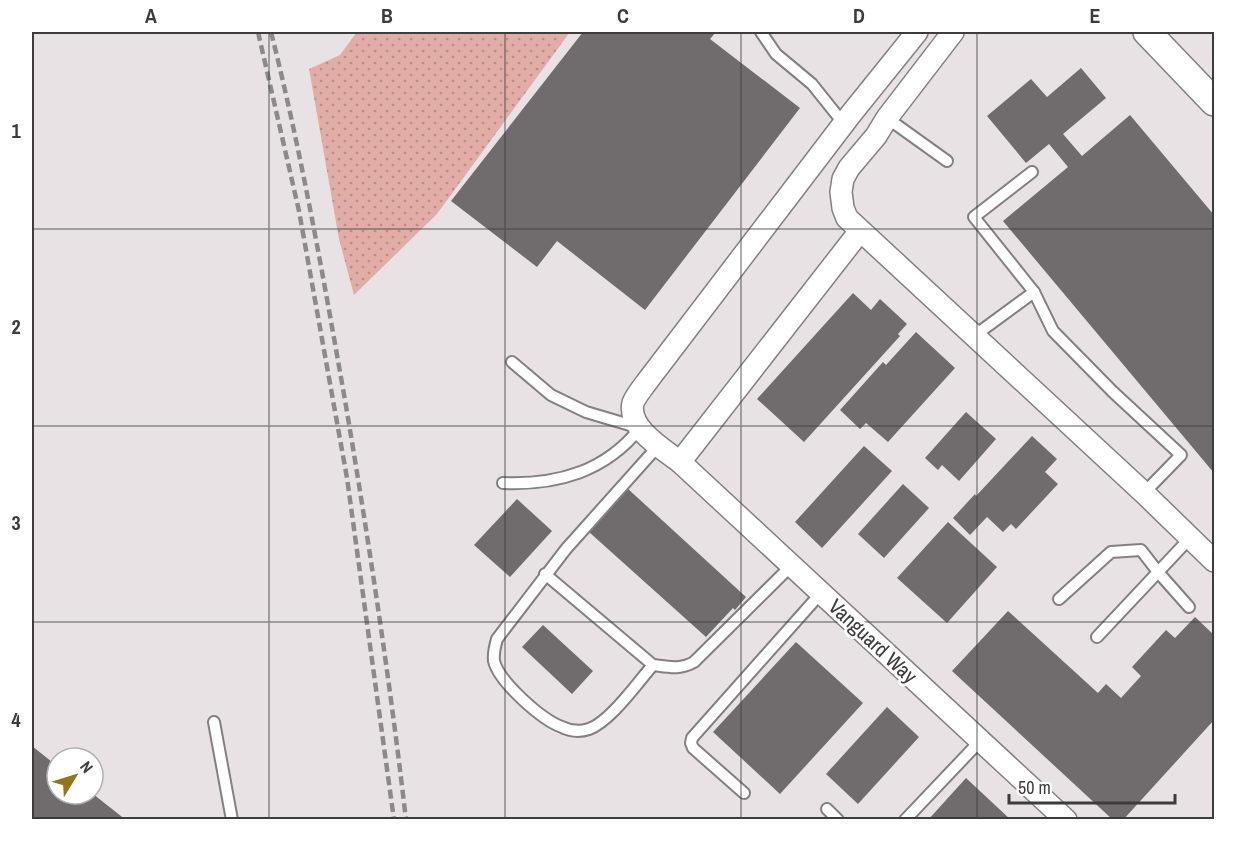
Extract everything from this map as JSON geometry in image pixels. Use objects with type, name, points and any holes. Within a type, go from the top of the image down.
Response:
[{"type":"street","points":[[640,428],[633,414],[634,401],[847,119],[917,32]]},
{"type":"street","points":[[953,32],[887,118],[876,136],[849,168],[843,179],[841,192],[843,208],[848,218],[860,231],[1215,561]]},
{"type":"street","points":[[1147,32],[1215,102]]},
{"type":"street","points":[[847,119],[876,136]]},
{"type":"street","points":[[680,462],[729,395],[860,231]]},
{"type":"street","name":"Vanguard Way","points":[[640,428],[680,462],[1066,819]]},
{"type":"lane","points":[[761,32],[776,54],[812,84],[847,119]]},
{"type":"lane","points":[[887,118],[947,161]]},
{"type":"lane","points":[[1032,172],[974,217],[1034,292],[1053,331],[1113,392],[1181,455],[1144,493]]},
{"type":"lane","points":[[975,336],[1034,292]]},
{"type":"lane","points":[[503,483],[548,482],[581,472],[614,453],[630,441],[640,428],[586,412],[551,395],[512,362]]},
{"type":"lane","points":[[653,665],[605,720],[595,726],[577,731],[562,728],[518,696],[494,663],[494,649],[497,639],[546,574],[659,445]]},
{"type":"lane","points":[[1097,637],[1191,537]]},
{"type":"lane","points":[[1059,599],[1111,552],[1141,550],[1189,608]]},
{"type":"lane","points":[[546,574],[653,665],[673,668],[684,667],[694,662],[791,566]]},
{"type":"lane","points":[[744,793],[693,748],[692,738],[821,593]]},
{"type":"lane","points":[[214,722],[232,819]]},
{"type":"lane","points":[[905,819],[981,740]]},
{"type":"lane","points":[[827,809],[838,819]]},
{"type":"shaded area","points":[[357,32],[570,32],[437,214],[354,295],[339,239],[309,69],[340,55]]},
{"type":"building","points":[[583,32],[716,32],[710,39],[800,108],[645,310],[557,241],[537,267],[451,201]]},
{"type":"building","points":[[1081,68],[1106,98],[1063,134],[1082,156],[1130,115],[1214,215],[1214,473],[1003,221],[1068,167],[1049,144],[1026,163],[987,116],[1031,79],[1047,97]]},
{"type":"building","points":[[853,293],[871,310],[880,299],[907,324],[898,334],[900,336],[804,442],[757,399]]},
{"type":"building","points":[[916,332],[955,368],[888,442],[866,423],[860,429],[840,410],[883,362],[886,365]]},
{"type":"building","points":[[966,412],[996,439],[959,481],[942,465],[938,470],[925,458]]},
{"type":"building","points":[[1032,436],[1057,459],[1045,472],[1058,484],[1016,529],[1011,524],[1003,532],[987,517],[970,535],[953,518]]},
{"type":"building","points":[[864,446],[892,471],[822,548],[795,522]]},
{"type":"building","points":[[903,484],[929,508],[884,558],[858,534]]},
{"type":"building","points":[[627,488],[746,597],[706,637],[589,532]]},
{"type":"building","points":[[517,499],[552,531],[510,577],[474,545]]},
{"type":"building","points":[[948,522],[997,567],[947,623],[897,578]]},
{"type":"building","points":[[1008,611],[1098,693],[1106,684],[1121,698],[1141,676],[1132,667],[1166,630],[1175,638],[1195,617],[1214,635],[1214,720],[1123,820],[1113,820],[952,671]]},
{"type":"building","points":[[543,625],[593,671],[572,694],[522,647]]},
{"type":"building","points":[[796,642],[863,703],[780,794],[713,732]]},
{"type":"building","points":[[887,707],[919,737],[858,804],[826,774]]},
{"type":"building","points":[[32,746],[45,756],[45,806],[105,806],[105,803],[126,820],[32,820]]},
{"type":"building","points":[[966,778],[1011,820],[928,820]]},
{"type":"railway","points":[[258,32],[299,211],[347,478],[394,820]]},
{"type":"railway","points":[[271,32],[303,171],[346,406],[379,612],[406,820]]}]
